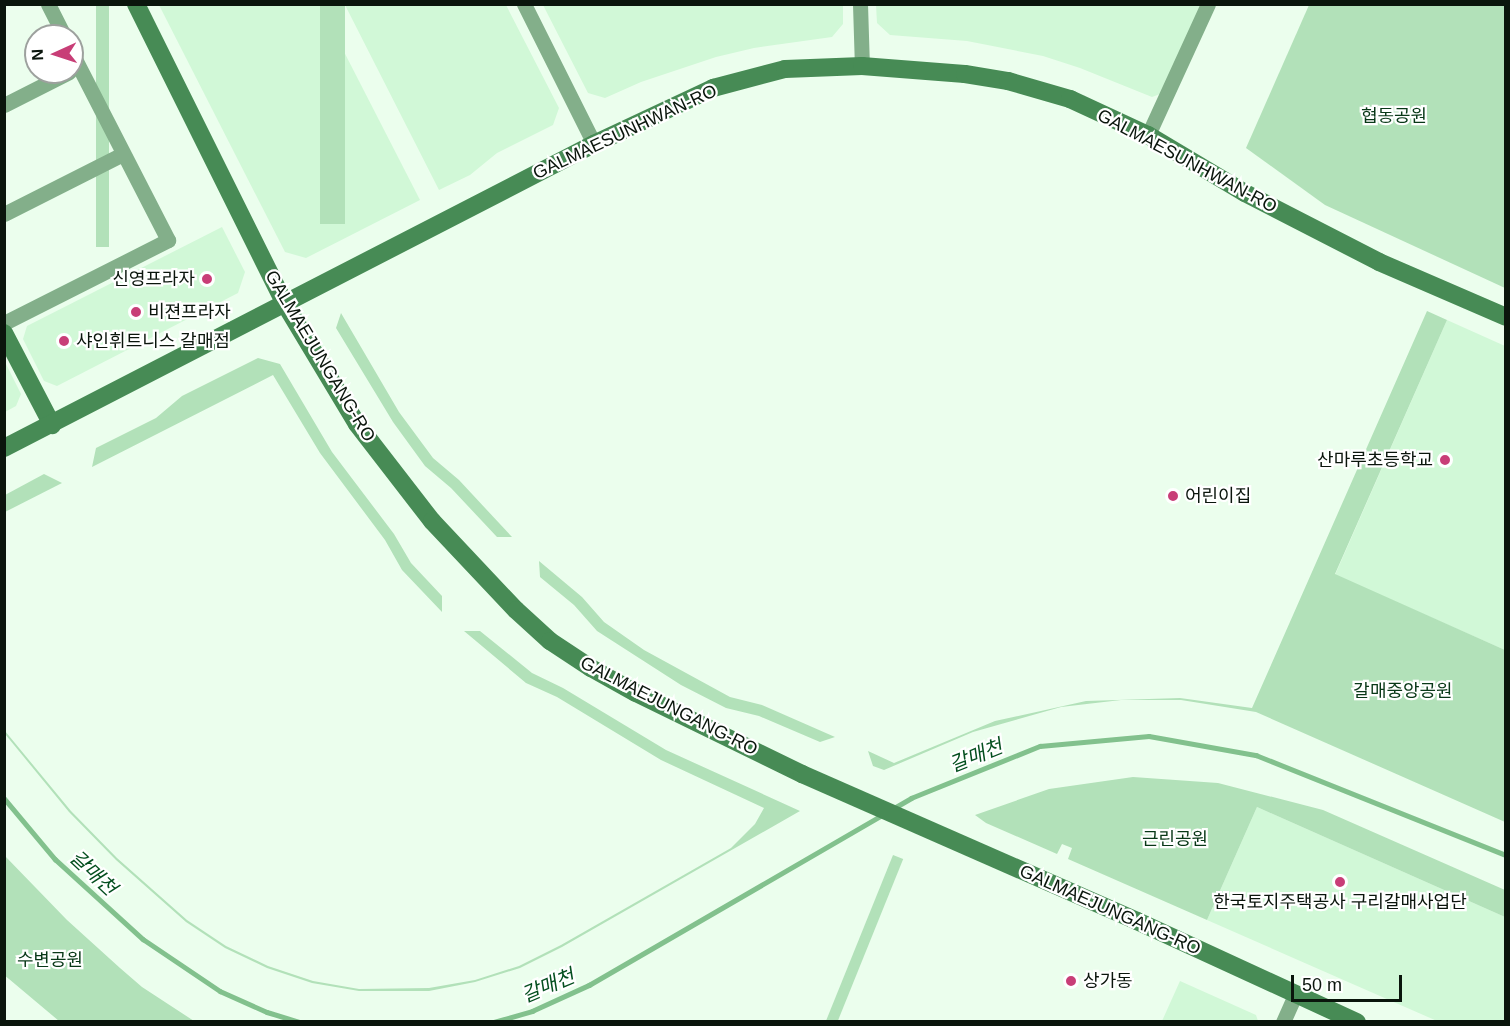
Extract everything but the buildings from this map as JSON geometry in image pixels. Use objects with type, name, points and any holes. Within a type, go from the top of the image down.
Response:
[{"type":"street","points":[[48,4],[58,24]]},
{"type":"street","name":"GALMAEJUNGANG-RO","points":[[136,4],[285,304],[357,424],[432,522],[516,610],[550,641],[591,668],[802,774],[1137,921],[1357,1022]]},
{"type":"street","points":[[524,4],[594,144]]},
{"type":"street","points":[[860,4],[862,66]]},
{"type":"street","points":[[1148,135],[1208,4]]},
{"type":"street","name":"GALMAESUNHWAN-RO","points":[[4,448],[594,144],[713,88],[785,69],[862,66],[965,74],[1008,81],[1070,99],[1148,135],[1245,193],[1379,262],[1506,316]]},
{"type":"street","points":[[4,105],[45,84]]},
{"type":"street","points":[[4,323],[168,240],[123,154],[81,84]]},
{"type":"street","points":[[4,214],[123,154]]},
{"type":"street","points":[[4,333],[52,425]]},
{"type":"street","points":[[1283,1022],[1295,995]]},
{"type":"shaded area","points":[[159,5],[320,5],[420,200],[306,258],[285,252]]},
{"type":"shaded area","points":[[345,5],[506,5],[559,108],[553,125],[497,153],[470,175],[439,190]]},
{"type":"shaded area","points":[[543,5],[843,5],[843,24],[832,37],[754,48],[716,57],[641,82],[605,98],[588,93]]},
{"type":"shaded area","points":[[876,5],[1201,5],[1163,93],[1152,97],[1043,56],[967,41],[890,35],[877,23]]},
{"type":"shaded area","points":[[222,227],[245,272],[238,293],[57,386],[44,381],[23,339],[27,326]]},
{"type":"shaded area","name":"산마루초등학교","points":[[1447,320],[1505,346],[1505,650],[1335,575]]},
{"type":"shaded area","points":[[5,362],[21,394],[16,406],[5,412]]},
{"type":"shaded area","points":[[1257,807],[1505,917],[1505,1021],[1437,1021],[1207,920]]},
{"type":"shaded area","points":[[1180,981],[1256,1015],[1258,1021],[1162,1021]]},
{"type":"green space","points":[[96,5],[109,5],[109,247],[96,247]]},
{"type":"green space","points":[[320,5],[345,5],[345,224],[320,224]]},
{"type":"green space","name":"협동공원","points":[[1309,5],[1505,5],[1505,288],[1325,205],[1246,148]]},
{"type":"green space","name":"갈매중앙공원","points":[[1427,311],[1447,320],[1335,574],[1505,650],[1505,822],[1256,712],[1181,700],[1121,700],[1061,707],[973,732],[884,770],[873,766],[868,751],[894,763],[995,721],[1086,701],[1180,698],[1252,708]]},
{"type":"green space","points":[[341,313],[399,412],[433,458],[459,480],[512,537],[497,537],[451,488],[425,466],[393,422],[336,328]]},
{"type":"green space","points":[[258,358],[280,364],[332,452],[394,534],[411,563],[442,596],[442,612],[402,570],[385,540],[320,453],[273,375],[92,467],[96,448],[156,418],[182,396]]},
{"type":"green space","points":[[44,474],[62,483],[5,512],[5,495]]},
{"type":"green space","points":[[539,561],[582,597],[604,622],[644,650],[730,697],[762,705],[835,737],[820,742],[759,716],[726,708],[681,685],[597,631],[574,605],[540,577]]},
{"type":"green space","points":[[464,631],[480,631],[532,673],[563,688],[666,750],[800,811],[562,947],[520,968],[475,982],[429,991],[359,991],[312,983],[267,968],[225,948],[186,922],[116,860],[69,812],[5,734],[5,731],[71,811],[117,858],[187,920],[226,946],[268,966],[313,981],[359,989],[429,988],[475,980],[519,966],[561,945],[731,848],[755,824],[764,808],[661,760],[557,697],[526,683]]},
{"type":"green space","name":"근린공원","points":[[1133,777],[1218,783],[1323,810],[1505,890],[1505,917],[1257,807],[1207,920],[1068,859],[1072,848],[1062,844],[1057,854],[986,823],[975,815],[1049,789]]},
{"type":"green space","name":"수변공원","points":[[4,855],[67,920],[120,968],[142,987],[194,1021],[59,1021],[4,975]]},
{"type":"green space","points":[[893,855],[903,859],[837,1022],[826,1022]]},
{"type":"waterway","name":"갈매천","points":[[894,808],[911,798],[1040,746],[1149,736],[1256,755],[1506,855]]},
{"type":"waterway","name":"갈매천","points":[[4,798],[55,859],[143,939],[220,991],[267,1012],[300,1022]]},
{"type":"waterway","name":"갈매천","points":[[494,1022],[532,1011],[589,985],[882,815]]},
{"type":"place","name":"신영프라자","points":[[207,279]]},
{"type":"place","name":"비젼프라자","points":[[136,312]]},
{"type":"place","name":"샤인휘트니스 갈매점","points":[[64,341]]},
{"type":"place","name":"산마루초등학교","points":[[1445,460]]},
{"type":"place","name":"어린이집","points":[[1173,496]]},
{"type":"place","name":"한국토지주택공사 구리갈매사업단","points":[[1340,882]]},
{"type":"place","name":"상가동","points":[[1071,981]]}]
